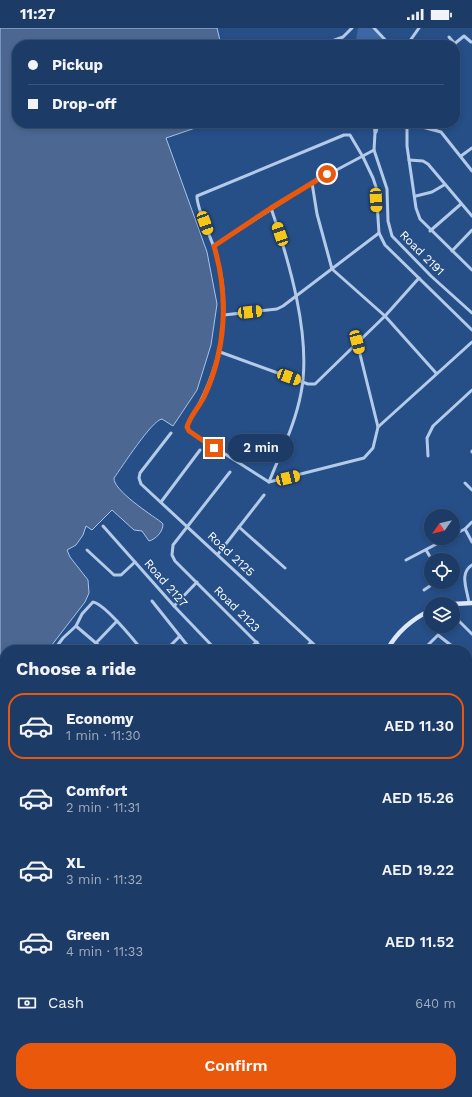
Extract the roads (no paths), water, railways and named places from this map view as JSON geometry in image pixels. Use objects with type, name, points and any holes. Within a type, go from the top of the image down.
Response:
[{"type":"street","points":[[335,40],[343,37],[352,28]]},
{"type":"street","points":[[374,28],[385,40]]},
{"type":"street","points":[[413,28],[416,32]]},
{"type":"street","points":[[411,40],[419,28]]},
{"type":"street","points":[[459,40],[464,36],[471,42]]},
{"type":"street","name":"Road 2191","points":[[374,128],[374,150],[387,189],[388,221],[392,236],[431,276],[472,313]]},
{"type":"street","points":[[375,133],[376,128]]},
{"type":"street","points":[[407,128],[407,146],[418,214],[430,231],[472,270]]},
{"type":"street","points":[[428,128],[436,130],[448,140],[472,170]]},
{"type":"street","points":[[357,342],[378,427],[373,448],[364,458],[269,482],[227,456],[187,428],[187,425],[204,397],[220,352],[224,315],[220,274],[214,246],[196,199],[198,195],[344,135],[350,135],[363,157],[376,187],[379,233],[388,249],[472,330]]},
{"type":"street","points":[[461,156],[472,148]]},
{"type":"street","points":[[214,246],[312,182],[374,150]]},
{"type":"street","points":[[410,160],[423,161],[428,164],[444,185],[472,216]]},
{"type":"street","points":[[312,182],[317,214],[332,268],[385,316],[436,373]]},
{"type":"street","points":[[416,196],[432,192],[444,185]]},
{"type":"street","points":[[430,231],[461,204]]},
{"type":"street","points":[[269,482],[289,438],[299,404],[303,382],[302,343],[296,297],[283,245],[271,208]]},
{"type":"street","points":[[452,250],[472,230]]},
{"type":"street","points":[[224,315],[277,309],[296,297],[379,233]]},
{"type":"street","points":[[220,352],[312,385],[318,382],[385,316],[419,278]]},
{"type":"street","points":[[378,427],[472,342]]},
{"type":"street","points":[[428,456],[427,438],[433,426],[472,390]]},
{"type":"street","name":"Road 2125","points":[[170,433],[141,471],[139,480],[142,486],[189,527],[314,645]]},
{"type":"street","points":[[161,502],[200,450]]},
{"type":"street","points":[[189,527],[230,472]]},
{"type":"street","points":[[466,483],[472,490]]},
{"type":"street","points":[[218,554],[264,495]]},
{"type":"street","points":[[460,531],[472,522]]},
{"type":"street","name":"Road 2127","points":[[103,526],[174,606],[211,645]]},
{"type":"street","name":"Road 2123","points":[[189,527],[173,545],[171,552],[174,559],[260,645]]},
{"type":"street","points":[[239,527],[285,568]]},
{"type":"street","points":[[465,528],[472,542]]},
{"type":"street","points":[[406,560],[435,545]]},
{"type":"street","points":[[87,550],[114,575],[121,575],[136,562]]},
{"type":"street","points":[[460,604],[471,603],[464,572],[472,565]]},
{"type":"street","points":[[174,606],[197,582]]},
{"type":"street","points":[[59,645],[63,638],[76,626],[82,614],[93,602],[98,603],[117,621],[138,645]]},
{"type":"street","points":[[152,602],[187,645]]},
{"type":"street","points":[[391,645],[404,628],[424,614]]},
{"type":"street","points":[[96,643],[117,621]]},
{"type":"street","points":[[460,622],[472,634]]},
{"type":"street","points":[[76,626],[98,645]]},
{"type":"street","points":[[428,645],[438,635],[450,645]]},
{"type":"street","points":[[171,645],[180,636]]},
{"type":"street","points":[[253,645],[257,642]]}]
